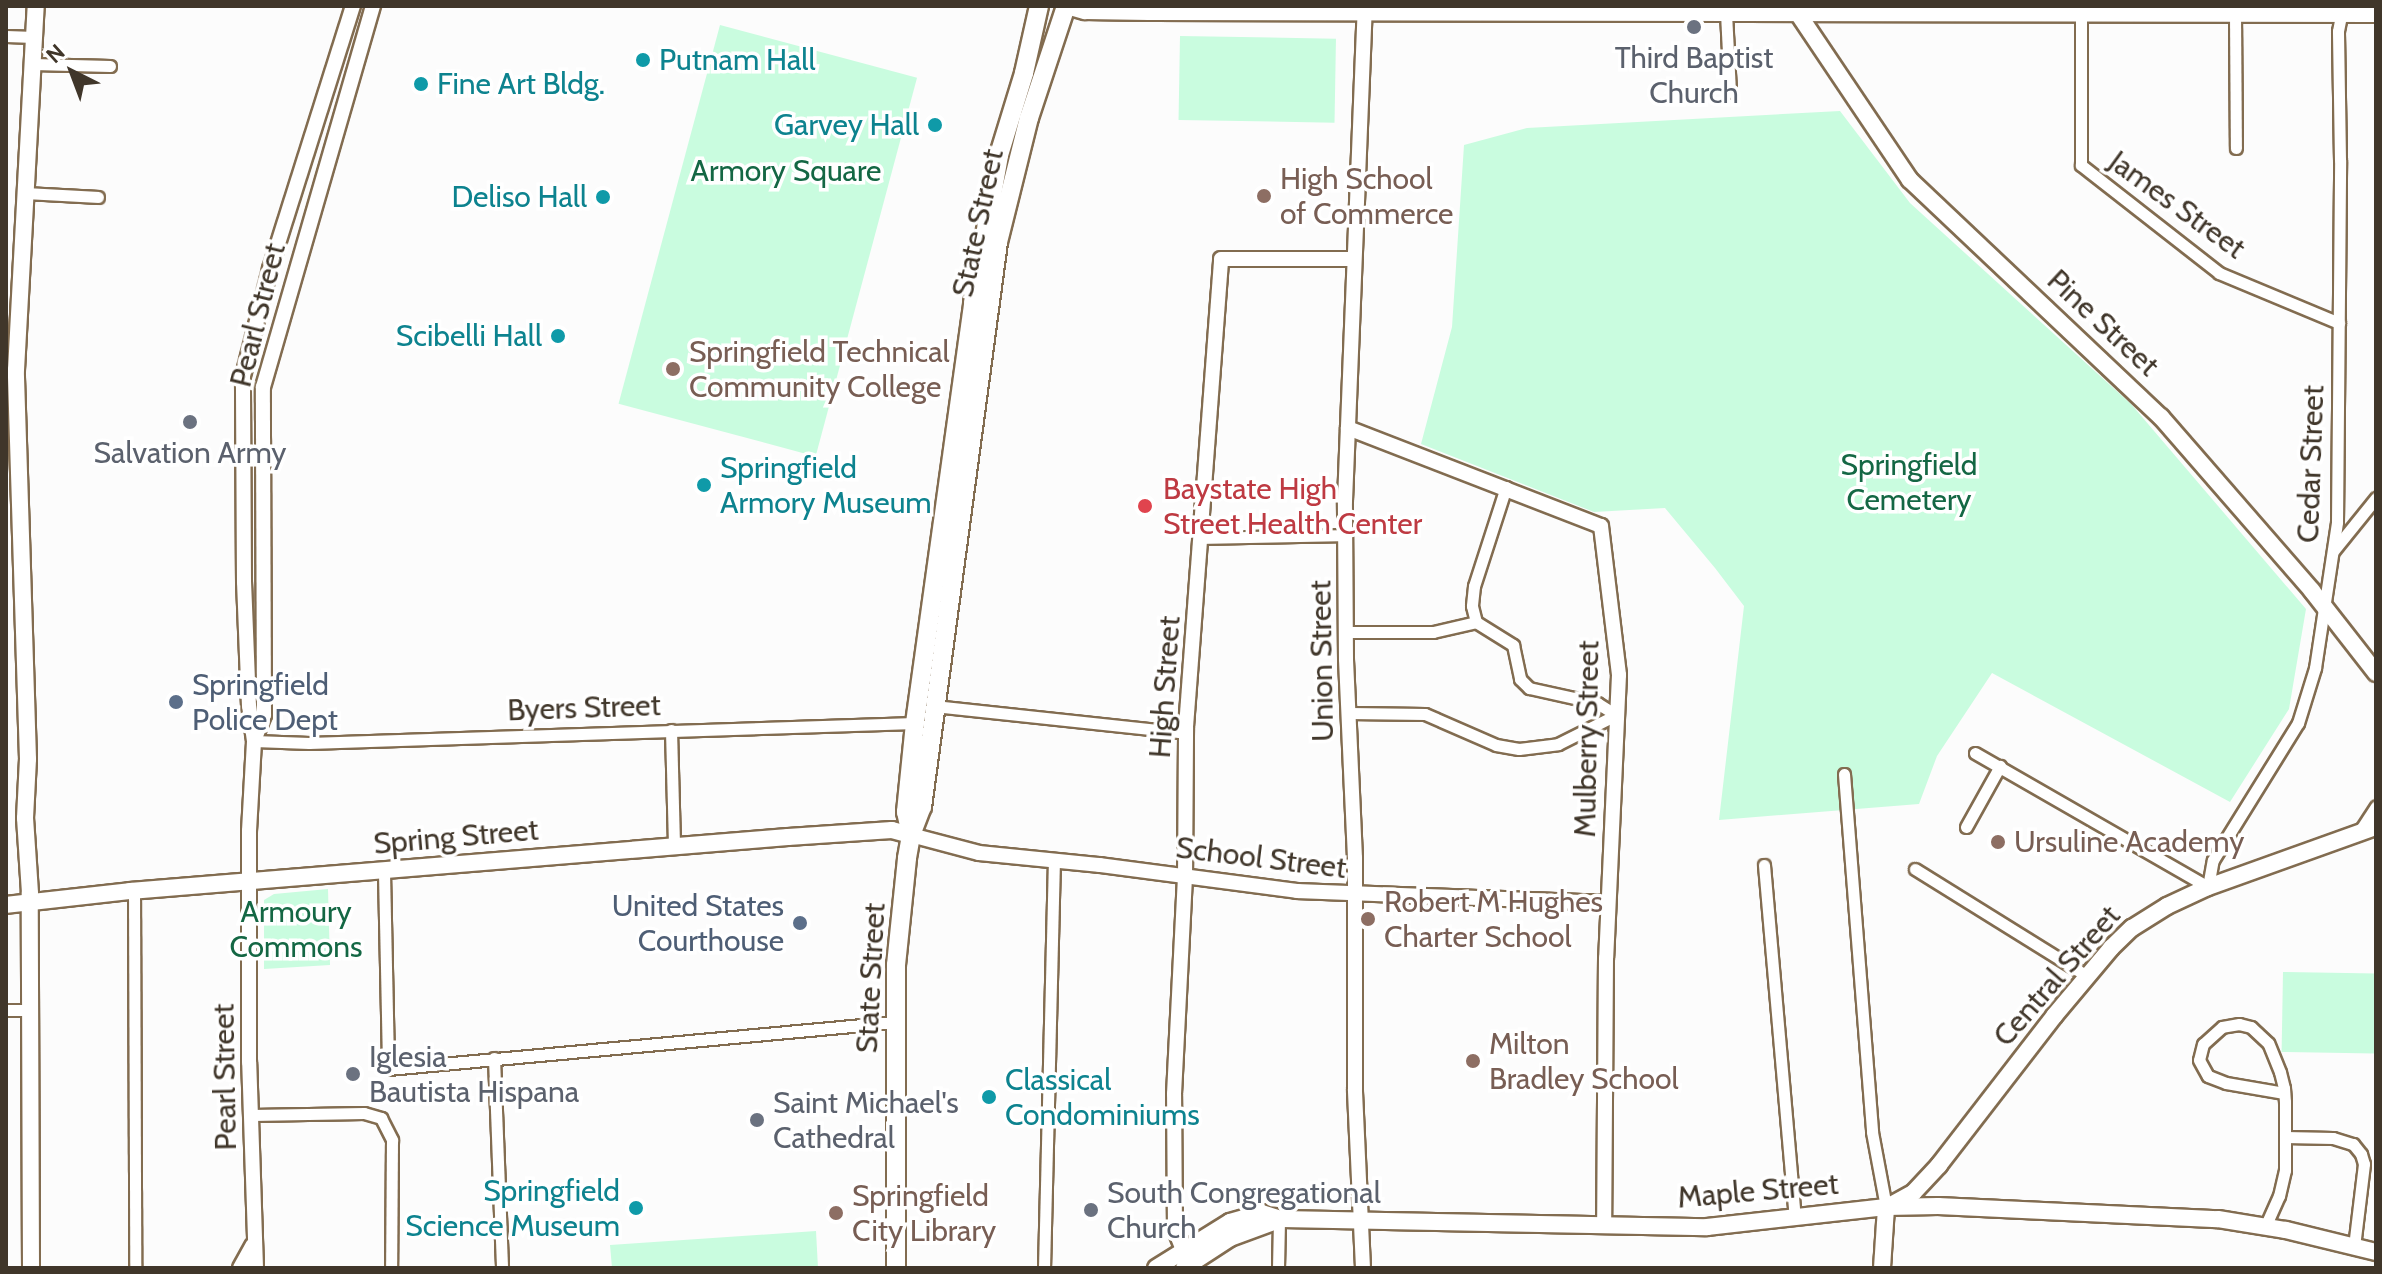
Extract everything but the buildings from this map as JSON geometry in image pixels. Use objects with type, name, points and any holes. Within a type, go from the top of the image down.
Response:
[{"type":"main road","points":[[31,1268],[30,904],[16,370],[36,6]]},
{"type":"main road","name":"State Street","points":[[911,835],[906,812],[915,723],[973,303],[999,155],[1024,73],[1039,6]]},
{"type":"main road","points":[[1067,6],[1098,11],[1364,9],[1726,13],[1798,9],[2035,10],[2081,14],[2200,10],[2235,14],[2342,10],[2376,14]]},
{"type":"main road","name":"State Street","points":[[896,1268],[897,937],[911,835],[922,807],[998,242],[1018,160],[1067,6]]},
{"type":"main road","points":[[1697,6],[1726,13]]},
{"type":"main road","name":"Pine Street","points":[[1798,9],[1880,140],[1915,185],[2145,400],[2325,606],[2376,673]]},
{"type":"main road","points":[[999,155],[1018,160]]},
{"type":"main road","name":"Central Street","points":[[1886,1207],[1914,1192],[1939,1165],[2087,976],[2132,928],[2167,906],[2208,887],[2376,827]]},
{"type":"main road","name":"Spring Street","points":[[6,905],[134,891],[854,832],[892,830],[911,835]]},
{"type":"main road","points":[[1882,1268],[1886,1207]]},
{"type":"main road","name":"Maple Street","points":[[1156,1268],[1243,1218],[1262,1213],[1279,1219],[1707,1227],[1886,1207],[2113,1212],[2218,1219],[2376,1252]]},
{"type":"main road","points":[[1184,1268],[1230,1238],[1279,1219]]},
{"type":"street","name":"Pearl Street","points":[[256,1268],[253,1244],[249,831],[254,741],[249,706],[245,610],[243,422],[246,360],[270,269],[353,6]]},
{"type":"street","name":"Pearl Street","points":[[254,741],[264,715],[263,422],[267,367],[373,6]]},
{"type":"street","name":"Union Street","points":[[1363,1268],[1355,1089],[1354,896],[1345,535],[1364,9]]},
{"type":"street","name":"Cedar Street","points":[[2208,887],[2213,860],[2259,791],[2305,708],[2325,606],[2337,522],[2342,10]]},
{"type":"street","points":[[1726,13],[1730,92]]},
{"type":"street","name":"James Street","points":[[2081,14],[2081,165],[2219,273],[2339,323]]},
{"type":"street","points":[[2235,14],[2236,148]]},
{"type":"street","points":[[6,36],[34,37]]},
{"type":"street","points":[[33,64],[110,66]]},
{"type":"street","points":[[26,193],[98,197]]},
{"type":"street","name":"High Street","points":[[1183,1250],[1175,1230],[1174,1094],[1185,876],[1186,733],[1203,538],[1221,259],[1354,259]]},
{"type":"street","points":[[243,422],[263,422]]},
{"type":"street","name":"Mulberry Street","points":[[1348,428],[1601,526],[1618,653],[1608,903],[1604,1226]]},
{"type":"street","points":[[1476,622],[1474,586],[1506,487]]},
{"type":"street","points":[[2333,551],[2376,498]]},
{"type":"street","points":[[1203,538],[1345,535]]},
{"type":"street","points":[[245,610],[264,609]]},
{"type":"street","points":[[1346,632],[1433,632],[1476,622],[1513,645],[1520,679],[1529,688],[1597,703],[1616,715]]},
{"type":"street","points":[[934,706],[1186,733]]},
{"type":"street","points":[[1349,713],[1425,714],[1496,745],[1519,749],[1558,744],[1616,715]]},
{"type":"street","name":"Byers Street","points":[[254,741],[309,743],[915,723]]},
{"type":"street","points":[[671,730],[674,848]]},
{"type":"street","points":[[1975,753],[2208,887]]},
{"type":"street","points":[[1966,827],[2000,766]]},
{"type":"street","points":[[1844,774],[1872,1132],[1886,1207]]},
{"type":"street","points":[[2357,834],[2376,806]]},
{"type":"street","name":"School Street","points":[[911,835],[979,853],[1354,896],[1608,903]]},
{"type":"street","points":[[1044,1268],[1054,860]]},
{"type":"street","points":[[1764,865],[1795,1217]]},
{"type":"street","points":[[1915,869],[2087,976]]},
{"type":"street","points":[[384,872],[388,1069],[895,1022]]},
{"type":"street","points":[[134,891],[135,1268]]},
{"type":"street","points":[[6,1010],[29,1010]]},
{"type":"street","points":[[2265,1227],[2284,1179],[2284,1093],[2272,1050],[2256,1030],[2245,1025],[2228,1025],[2206,1040],[2199,1060],[2208,1076],[2226,1083],[2284,1093]]},
{"type":"street","points":[[494,1058],[502,1268]]},
{"type":"street","points":[[252,1115],[364,1113],[384,1120],[392,1140],[391,1268]]},
{"type":"street","points":[[2285,1137],[2333,1138],[2353,1144],[2364,1164],[2354,1247]]},
{"type":"street","points":[[1278,1268],[1279,1219]]},
{"type":"street","points":[[240,1268],[253,1244]]},
{"type":"green space","name":"Armory Square","points":[[720,25],[917,78],[816,456],[619,404]]},
{"type":"green space","points":[[1180,36],[1336,39],[1335,123],[1179,120]]},
{"type":"green space","name":"Springfield Cemetery","points":[[1840,111],[1910,203],[2131,404],[2306,609],[2289,709],[2230,802],[1992,673],[1937,756],[1919,804],[1719,820],[1744,606],[1715,568],[1665,508],[1594,512],[1421,444],[1452,327],[1464,145],[1527,128]]},
{"type":"green space","name":"Armoury Commons","points":[[328,889],[330,965],[264,969],[264,900],[274,894]]},
{"type":"green space","points":[[2283,972],[2376,974],[2375,1054],[2282,1052]]},
{"type":"green space","points":[[816,1231],[818,1268],[612,1268],[610,1245]]},
{"type":"place","name":"Third Baptist Church","points":[[1694,27]]},
{"type":"place","name":"Putnam Hall","points":[[643,60]]},
{"type":"place","name":"Fine Art Bldg.","points":[[421,84]]},
{"type":"place","name":"Garvey Hall","points":[[935,125]]},
{"type":"place","name":"High School of Commerce","points":[[1264,196]]},
{"type":"place","name":"Deliso Hall","points":[[603,197]]},
{"type":"place","name":"Scibelli Hall","points":[[558,336]]},
{"type":"place","name":"Springfield Technical Community College","points":[[673,369]]},
{"type":"place","name":"Salvation Army","points":[[190,422]]},
{"type":"place","name":"Springfield Armory Museum","points":[[704,485]]},
{"type":"place","name":"Baystate High Street Health Center","points":[[1145,506]]},
{"type":"place","name":"Springfield Police Dept","points":[[176,702]]},
{"type":"place","name":"Ursuline Academy","points":[[1998,842]]},
{"type":"place","name":"Robert M Hughes Charter School","points":[[1368,919]]},
{"type":"place","name":"United States Courthouse","points":[[800,923]]},
{"type":"place","name":"Milton Bradley School","points":[[1473,1061]]},
{"type":"place","name":"Iglesia Bautista Hispana","points":[[353,1074]]},
{"type":"place","name":"Classical Condominiums","points":[[989,1097]]},
{"type":"place","name":"Saint Michael's Cathedral","points":[[757,1120]]},
{"type":"place","name":"Springfield Science Museum","points":[[636,1208]]},
{"type":"place","name":"South Congregational Church","points":[[1091,1210]]},
{"type":"place","name":"Springfield City Library","points":[[836,1213]]}]
